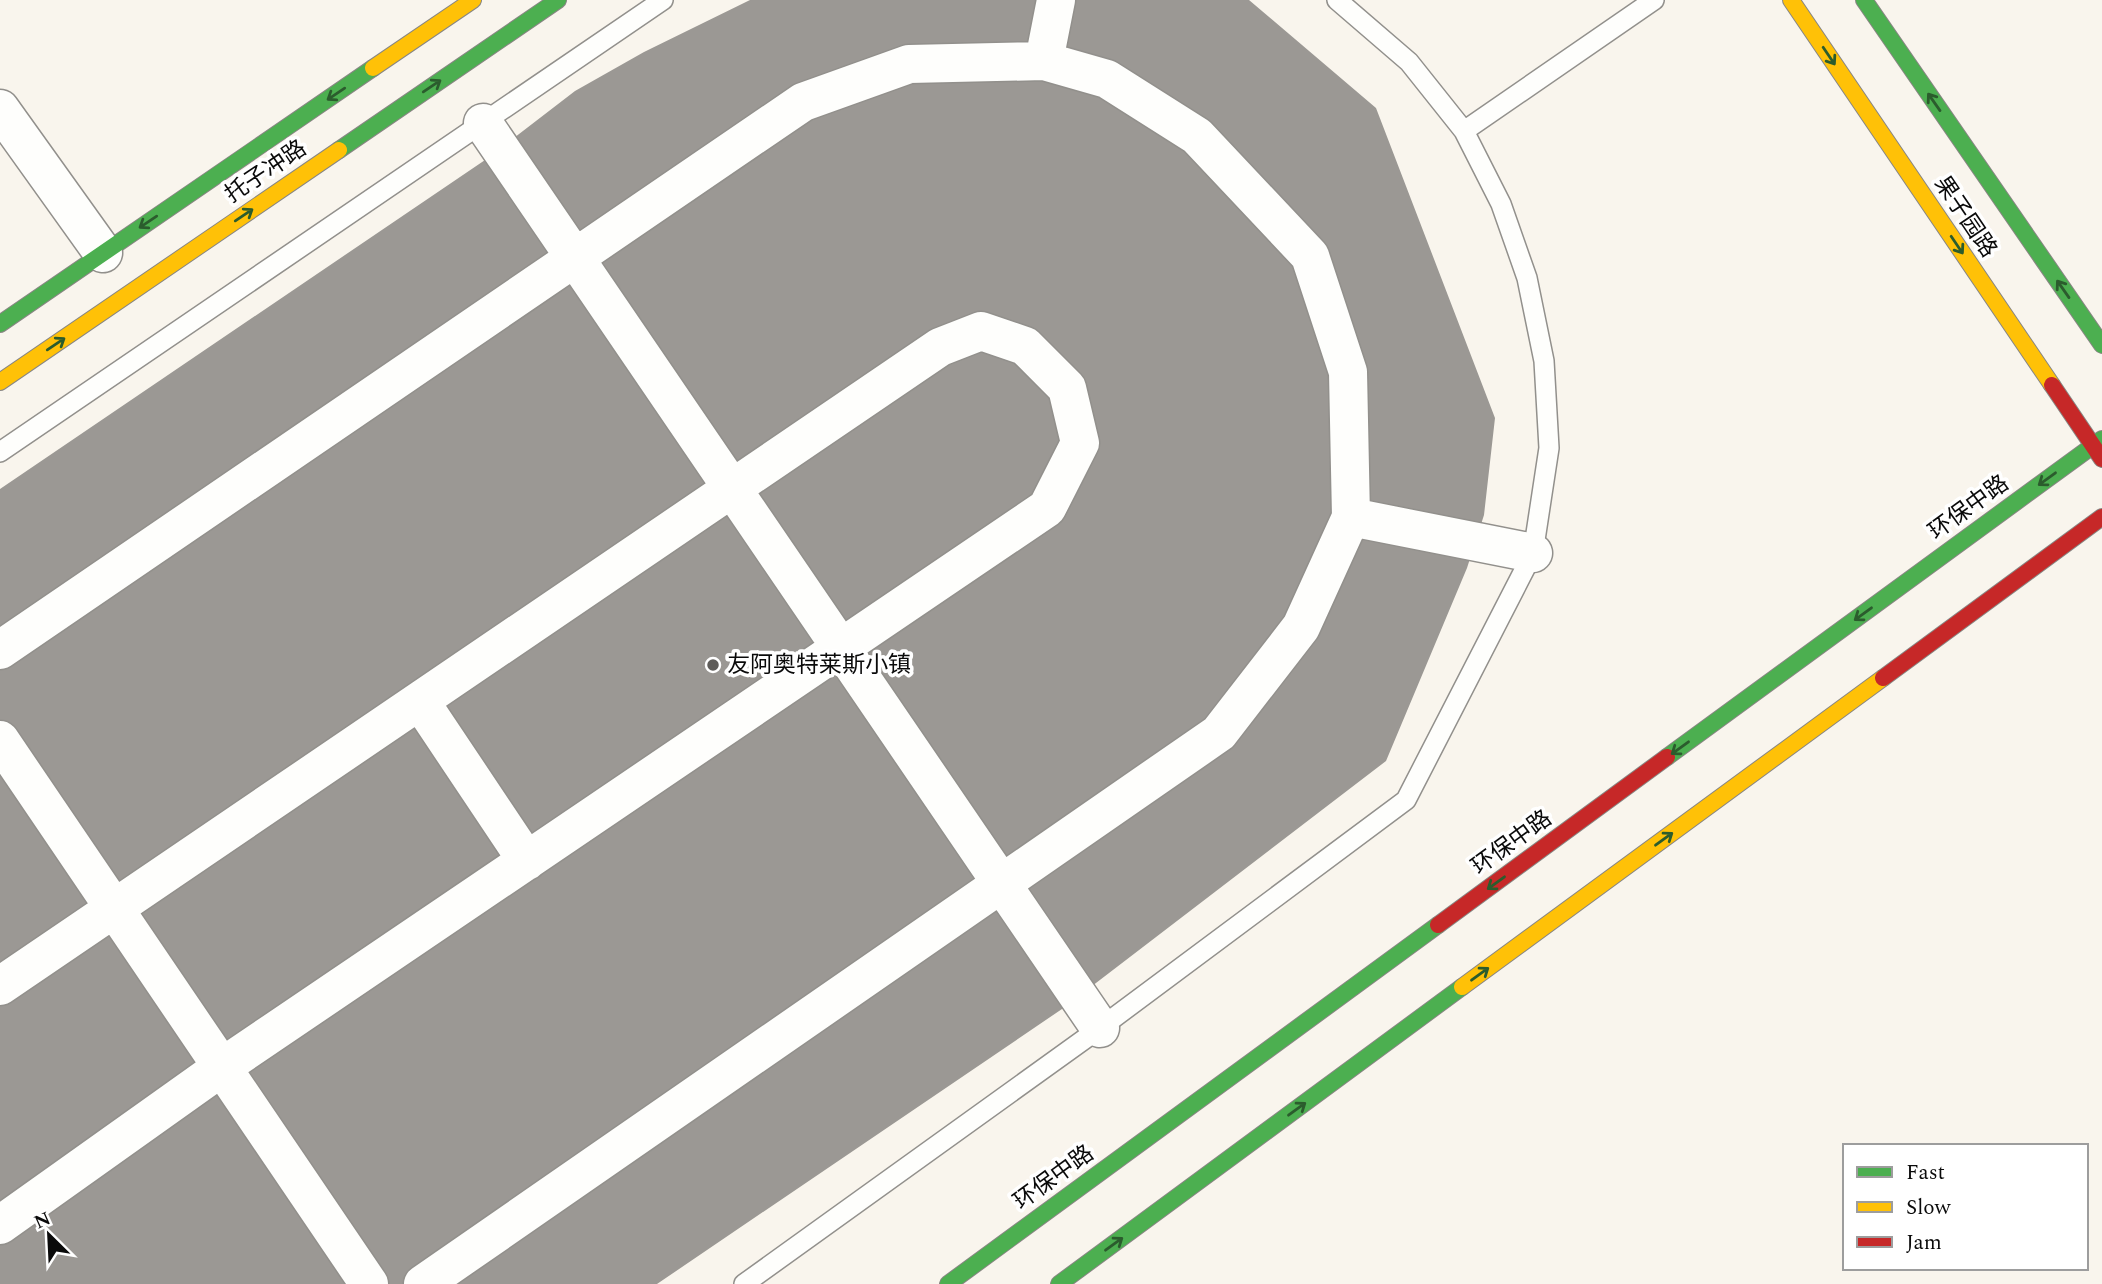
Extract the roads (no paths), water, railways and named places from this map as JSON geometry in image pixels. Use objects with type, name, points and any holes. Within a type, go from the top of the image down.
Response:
[{"type":"main road","name":"托子冲路","points":[[0,324],[473,0]]},
{"type":"main road","name":"托子冲路","points":[[0,382],[558,0]]},
{"type":"main road","name":"果子园路","points":[[1791,0],[2099,448]]},
{"type":"main road","name":"果子园路","points":[[1864,0],[2102,345]]},
{"type":"main road","name":"环保中路","points":[[948,1284],[2099,448]]},
{"type":"main road","points":[[1059,1284],[2102,517]]},
{"type":"street","points":[[1044,61],[1056,0]]},
{"type":"street","points":[[0,650],[803,102],[909,64],[1044,61],[1107,79],[1197,136],[1310,256],[1348,372],[1351,517],[1301,627],[1219,733],[423,1284]]},
{"type":"street","points":[[0,109],[103,253]]},
{"type":"street","points":[[483,123],[1100,1028]]},
{"type":"street","points":[[0,986],[940,348],[982,331],[1025,346],[1067,388],[1080,443],[1047,508],[222,1067],[0,1225]]},
{"type":"street","points":[[1351,517],[1533,552]]},
{"type":"street","points":[[420,701],[527,861]]},
{"type":"street","points":[[0,740],[369,1284]]},
{"type":"lane","points":[[0,452],[663,0]]},
{"type":"lane","points":[[744,1284],[1100,1028],[1406,800],[1533,552],[1549,448],[1544,361],[1527,278],[1502,204],[1464,131],[1409,62],[1337,0]]},
{"type":"lane","points":[[1464,131],[1654,0]]},
{"type":"place","name":"友阿奥特莱斯小镇","points":[[713,665]]}]
